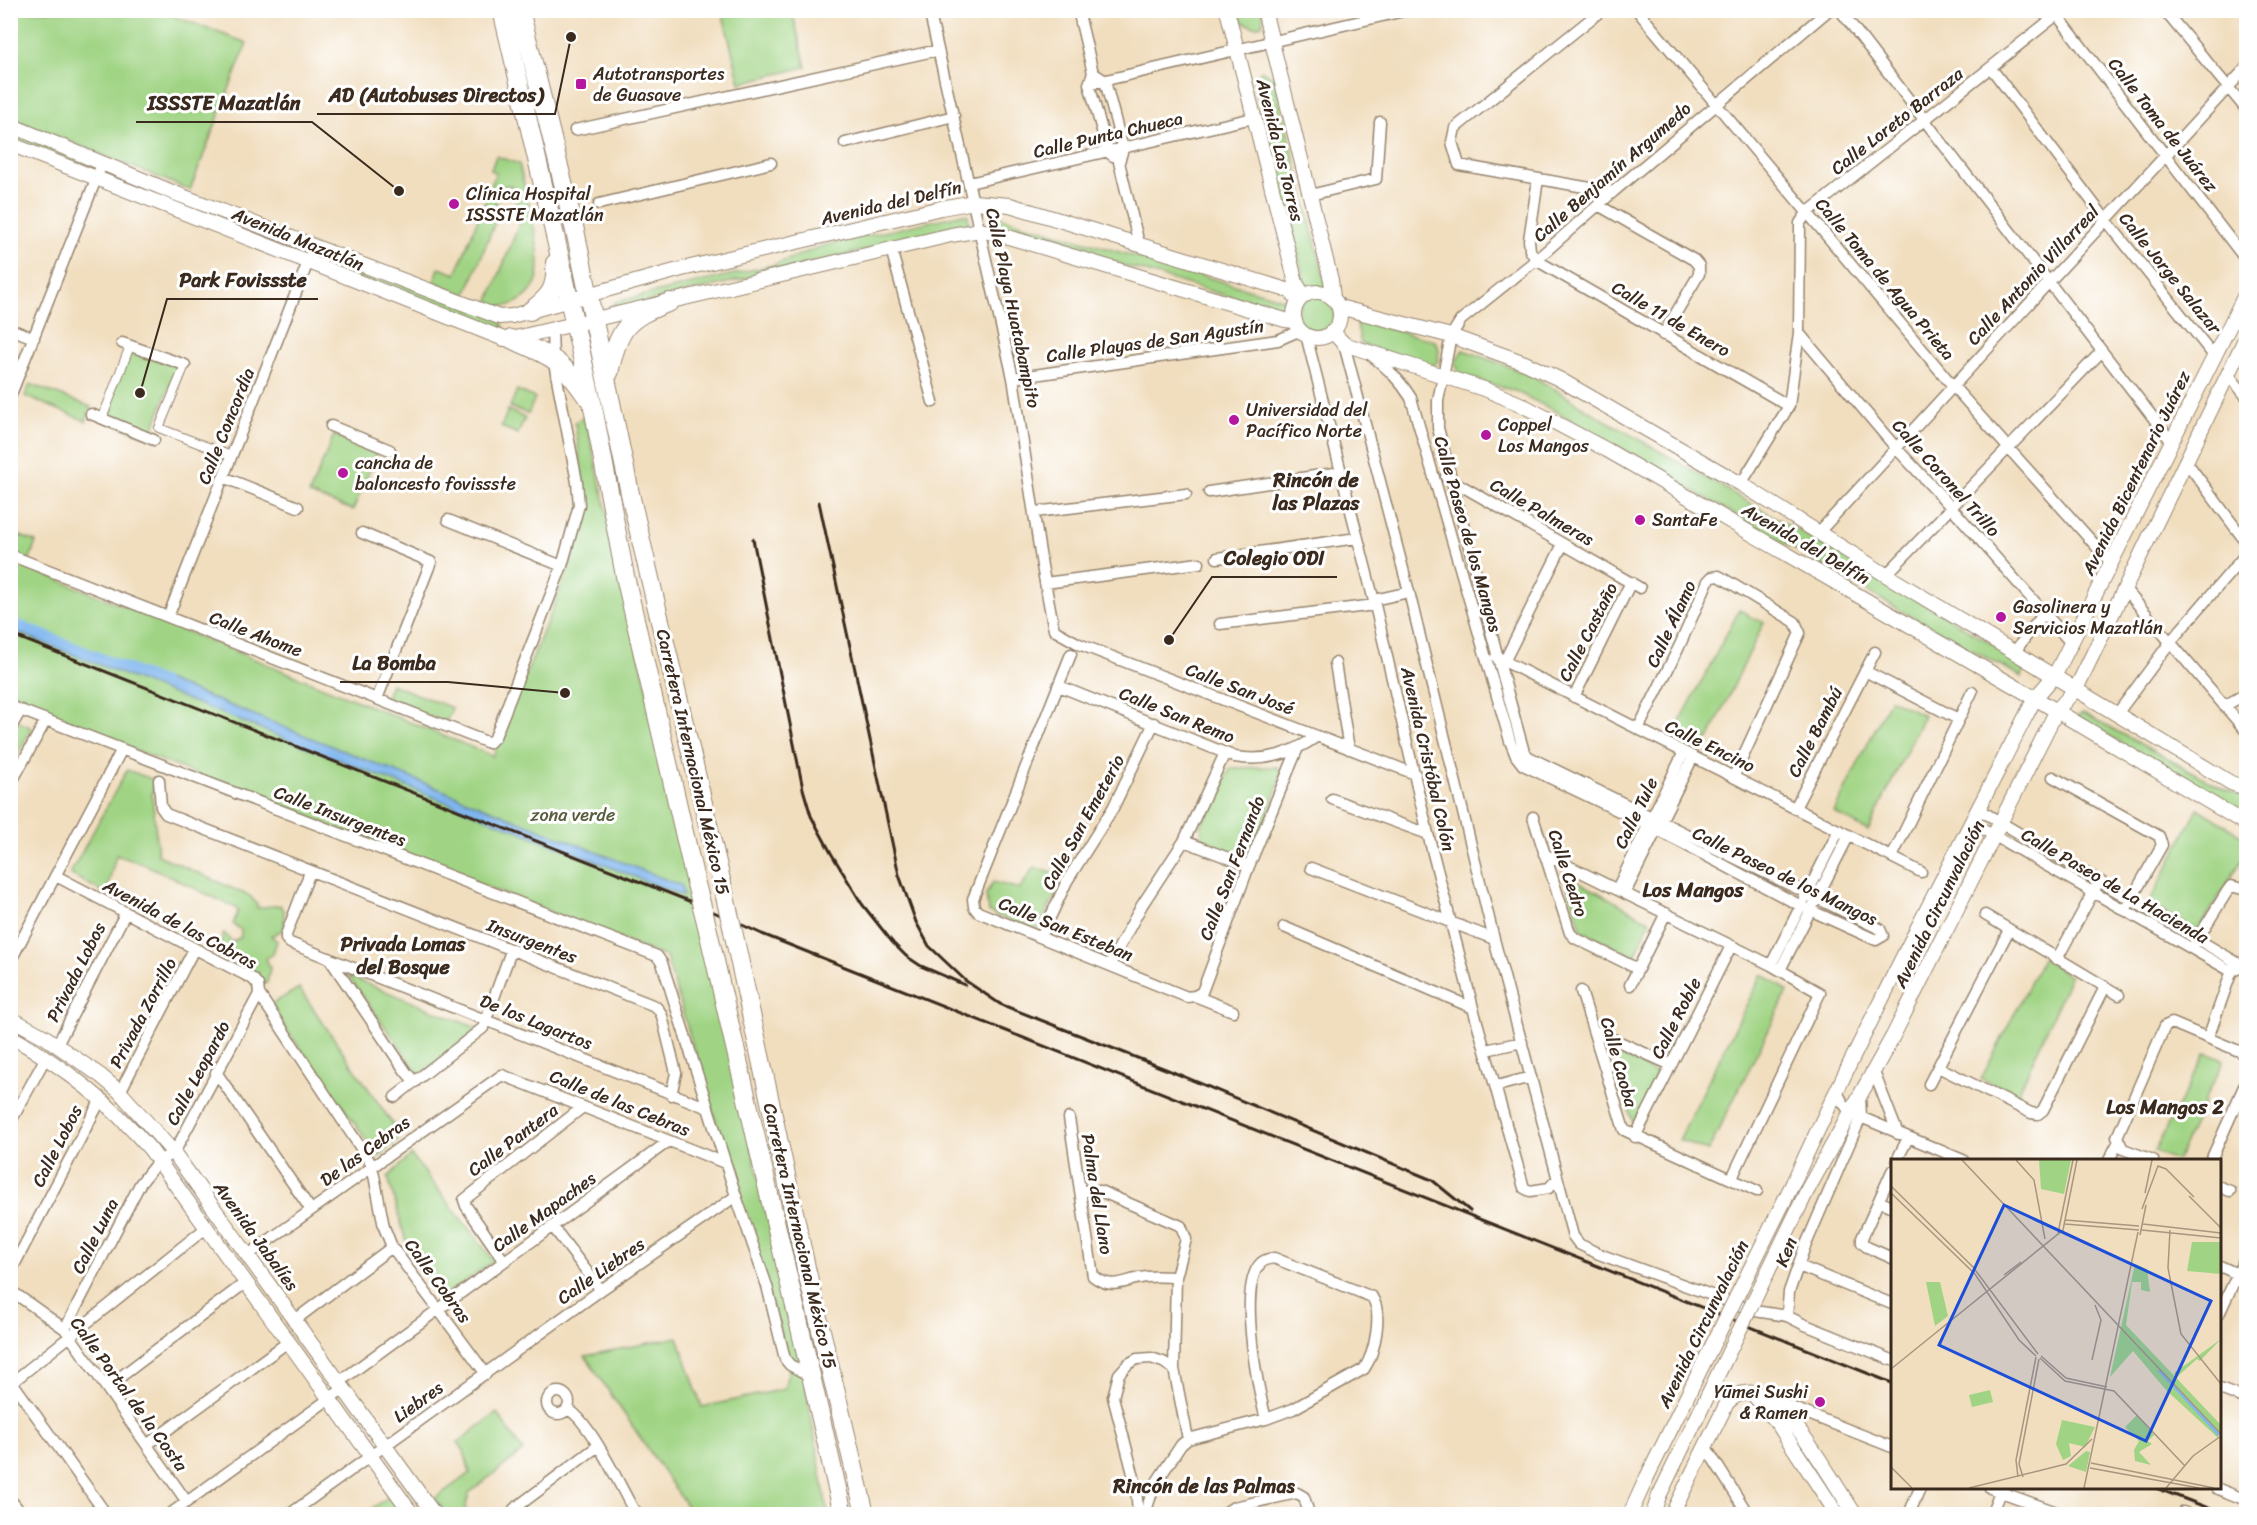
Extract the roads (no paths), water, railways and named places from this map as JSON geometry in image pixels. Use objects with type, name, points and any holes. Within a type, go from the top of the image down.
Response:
[{"type":"main road","name":"Carretera Internacional México 15","points":[[502,10],[575,323],[625,576],[843,1515]]},
{"type":"main road","name":"Carretera Internacional México 15","points":[[520,10],[576,235],[631,498],[733,931],[807,1272],[865,1515]]},
{"type":"main road","points":[[530,310],[544,301],[555,284],[556,240]]},
{"type":"main road","points":[[608,380],[616,343],[624,328],[636,317],[670,302]]},
{"type":"main road","points":[[511,339],[553,358],[572,374],[593,407]]},
{"type":"street","name":"Calle Playa Huatabampito","points":[[929,10],[1013,378],[1054,630]]},
{"type":"street","points":[[1078,10],[1093,72],[1089,84],[1108,152],[1119,162]]},
{"type":"street","name":"Avenida Las Torres","points":[[1227,10],[1301,298]]},
{"type":"street","name":"Avenida Las Torres","points":[[1264,10],[1336,302]]},
{"type":"street","points":[[1602,10],[1455,128],[1452,142],[1459,165],[1613,192]]},
{"type":"street","name":"Calle Toma de Agua Prieta","points":[[1637,10],[1953,386],[2112,564]]},
{"type":"street","name":"Calle Benjamín Argumedo","points":[[1443,375],[1451,336],[1461,320],[1536,260],[1716,104],[1829,10]]},
{"type":"street","points":[[1840,10],[2171,441]]},
{"type":"street","points":[[2164,10],[2247,109]]},
{"type":"street","points":[[1089,84],[1272,42],[1369,15],[1404,11]]},
{"type":"street","name":"Calle Loreto Barraza","points":[[1807,213],[1991,68],[2058,12]]},
{"type":"street","name":"Calle Toma de Juárez","points":[[2058,12],[2165,156],[2247,260]]},
{"type":"street","points":[[575,130],[938,50]]},
{"type":"street","name":"Calle Jorge Salazar","points":[[1991,68],[2106,220],[2214,356]]},
{"type":"street","name":"Calle Antonio Villarreal","points":[[1819,532],[2247,68]]},
{"type":"street","points":[[1093,72],[1105,81],[1123,149],[1119,162],[1139,244]]},
{"type":"street","points":[[845,144],[954,116]]},
{"type":"street","name":"Calle Punta Chueca","points":[[969,183],[1253,118]]},
{"type":"street","points":[[1310,195],[1376,179],[1380,122]]},
{"type":"street","name":"Avenida Mazatlán","points":[[10,125],[102,164],[498,317],[512,316],[569,300]]},
{"type":"street","name":"Avenida Mazatlán","points":[[10,144],[504,339],[511,339]]},
{"type":"street","points":[[599,204],[771,163]]},
{"type":"street","points":[[10,397],[102,164]]},
{"type":"street","points":[[1536,260],[1530,250],[1529,240],[1538,179]]},
{"type":"street","name":"Avenida del Delfín","points":[[588,294],[747,254],[974,202],[1010,205],[1290,291],[1301,298]]},
{"type":"street","points":[[1598,205],[1694,260],[1699,266],[1699,274],[1663,335]]},
{"type":"street","points":[[1741,484],[1789,406],[1799,333],[1800,223],[1807,213]]},
{"type":"street","points":[[511,339],[951,235],[980,231],[1005,236],[1285,320],[1301,329],[1322,337],[1332,331],[1339,322],[1336,302],[1322,292],[1301,298],[1295,309],[1301,329]]},
{"type":"street","name":"Calle Concordia","points":[[168,617],[314,247]]},
{"type":"street","points":[[891,249],[933,402]]},
{"type":"street","name":"Calle 11 de Enero","points":[[1536,260],[1789,406]]},
{"type":"street","name":"Avenida Bicentenario Juárez","points":[[2035,698],[2055,675],[2247,293]]},
{"type":"street","points":[[569,300],[588,294]]},
{"type":"street","name":"Avenida del Delfín","points":[[1336,302],[1451,336],[1525,363],[1559,379],[1741,484],[1886,575],[2231,783],[2247,788]]},
{"type":"street","points":[[10,329],[34,338]]},
{"type":"street","points":[[448,520],[562,566],[579,504],[553,358],[552,329]]},
{"type":"street","name":"Calle Playas de San Agustín","points":[[1013,378],[1278,340],[1301,329]]},
{"type":"street","name":"Avenida Cristóbal Colón","points":[[1301,329],[1374,602],[1428,834],[1473,1008],[1497,1086],[1524,1188],[1530,1191],[1549,1188],[1557,1179]]},
{"type":"street","name":"Avenida del Delfín","points":[[1332,331],[1344,344],[1443,375],[1520,404],[1607,450],[2057,710],[2247,824]]},
{"type":"street","name":"Calle Coronel Trillo","points":[[1799,333],[1896,448],[2070,642]]},
{"type":"street","points":[[2057,710],[2076,689],[2185,460],[2247,337]]},
{"type":"street","name":"Avenida Cristóbal Colón","points":[[1344,344],[1409,592],[1494,939],[1573,1236],[1580,1244],[1599,1254],[1755,1311],[1787,1316]]},
{"type":"street","points":[[102,419],[126,345],[185,365],[159,428],[231,456]]},
{"type":"street","name":"Calle Paseo de los Mangos","points":[[1366,351],[1403,384],[1411,398],[1510,741],[1516,756],[1523,765],[1654,823],[1812,896],[1880,929],[1883,936],[1875,940],[1806,908],[1654,823],[1529,757],[1524,752],[1438,428],[1438,401],[1443,375]]},
{"type":"street","points":[[1886,575],[2102,351]]},
{"type":"street","points":[[2228,374],[2247,396]]},
{"type":"street","points":[[91,414],[154,440]]},
{"type":"street","points":[[331,426],[390,450]]},
{"type":"street","points":[[2185,460],[2247,542]]},
{"type":"street","points":[[1209,492],[1341,472]]},
{"type":"street","name":"Calle Palmeras","points":[[1434,474],[1450,478],[1636,585]]},
{"type":"street","points":[[223,477],[297,507]]},
{"type":"street","points":[[1035,512],[1186,494]]},
{"type":"street","points":[[362,533],[431,562],[377,699]]},
{"type":"street","points":[[1217,558],[1357,538]]},
{"type":"street","points":[[1501,660],[1563,544]]},
{"type":"street","points":[[2117,714],[2171,641],[2247,554]]},
{"type":"street","name":"Calle Ahome","points":[[10,555],[489,743],[495,736],[562,566]]},
{"type":"street","points":[[1045,583],[1199,563]]},
{"type":"street","name":"Calle Álamo","points":[[1638,729],[1679,647],[1708,581],[1712,577],[1719,576],[1795,622],[1800,633],[1734,776]]},
{"type":"street","name":"Calle Castaño","points":[[1574,697],[1636,585]]},
{"type":"street","points":[[2124,588],[2247,731]]},
{"type":"street","points":[[1220,624],[1357,607],[1409,592]]},
{"type":"street","points":[[2015,651],[2044,613]]},
{"type":"street","name":"Calle San José","points":[[1054,630],[1079,644],[1415,774]]},
{"type":"street","name":"Calle Encino","points":[[1484,652],[1921,872]]},
{"type":"street","name":"Calle Bambú","points":[[1795,808],[1875,652]]},
{"type":"street","name":"Calle San Esteban","points":[[1071,654],[973,899],[974,907],[978,912],[1187,997],[1195,996],[1233,1011]]},
{"type":"street","points":[[1335,663],[1349,749]]},
{"type":"street","points":[[1865,671],[1958,719]]},
{"type":"street","name":"Calle San Remo","points":[[1059,686],[1235,757],[1255,758],[1297,750],[1316,736]]},
{"type":"street","points":[[1892,857],[1972,692]]},
{"type":"street","points":[[2224,706],[2247,694]]},
{"type":"street","name":"Avenida Circunvalación","points":[[1630,1515],[1793,1184],[1836,1090],[2035,698]]},
{"type":"street","points":[[10,729],[16,708]]},
{"type":"street","name":"Calle Insurgentes","points":[[16,708],[657,956],[662,963],[708,1108]]},
{"type":"street","name":"Avenida Circunvalación","points":[[1653,1515],[1658,1498],[1808,1189],[1856,1115],[1860,1096],[2057,710]]},
{"type":"street","points":[[10,785],[46,720]]},
{"type":"street","name":"Calle San Emeterio","points":[[1041,937],[1066,881],[1113,808],[1154,723]]},
{"type":"street","points":[[10,962],[122,749]]},
{"type":"street","name":"Calle San Fernando","points":[[1195,996],[1202,992],[1249,866],[1297,750]]},
{"type":"street","points":[[1110,964],[1142,905],[1185,841],[1225,753]]},
{"type":"street","name":"Calle Tule","points":[[1621,891],[1688,754]]},
{"type":"street","points":[[2053,777],[2158,836],[2162,845],[2125,910]]},
{"type":"street","name":"Insurgentes","points":[[159,780],[161,807],[166,814],[655,1006],[659,1010],[676,1073],[671,1095]]},
{"type":"street","points":[[1332,799],[1428,834]]},
{"type":"street","name":"Calle Paseo de La Hacienda","points":[[1978,809],[2198,939],[2239,967]]},
{"type":"street","name":"Calle Cedro","points":[[1533,818],[1570,933],[1575,938],[1638,969]]},
{"type":"street","name":"Calle Paseo de La Hacienda","points":[[1972,823],[1992,836],[2023,850],[2191,950],[2239,967]]},
{"type":"street","points":[[1775,968],[1844,833]]},
{"type":"street","points":[[2023,850],[2028,839]]},
{"type":"street","points":[[1185,841],[1249,866]]},
{"type":"street","points":[[1544,854],[1817,989],[1820,993],[1732,1178]]},
{"type":"street","points":[[1311,868],[1494,939]]},
{"type":"street","name":"De los Lagartos","points":[[310,872],[286,939],[290,943],[708,1108]]},
{"type":"street","name":"Avenida de las Cobras","points":[[57,876],[253,980],[372,1165]]},
{"type":"street","points":[[2057,959],[2099,882]]},
{"type":"street","points":[[2191,950],[2231,886],[2247,890]]},
{"type":"street","points":[[1630,985],[1666,913]]},
{"type":"street","name":"Privada Lobos","points":[[57,1045],[125,914]]},
{"type":"street","points":[[1985,915],[2119,995]]},
{"type":"street","points":[[1284,927],[1473,1008]]},
{"type":"street","points":[[1929,1084],[2009,930]]},
{"type":"street","name":"Calle Roble","points":[[1635,1137],[1731,946]]},
{"type":"street","name":"Privada Zorrillo","points":[[120,1092],[195,949]]},
{"type":"street","points":[[395,1097],[483,1028],[511,951]]},
{"type":"street","points":[[329,957],[415,1082]]},
{"type":"street","points":[[2208,1038],[2239,967]]},
{"type":"street","points":[[1938,1068],[2031,1113],[2038,1114],[2043,1110],[2105,987]]},
{"type":"street","name":"Calle Caoba","points":[[1581,991],[1624,1130],[1757,1191]]},
{"type":"street","name":"Calle Leopardo","points":[[158,1161],[174,1153],[260,994]]},
{"type":"street","name":"Avenida Jabalíes","points":[[10,1018],[57,1045],[101,1076],[120,1092],[174,1153],[434,1515]]},
{"type":"street","points":[[2148,1159],[2123,1149],[2117,1137],[2165,1026],[2172,1023],[2247,1054]]},
{"type":"street","points":[[1593,1030],[1671,1065]]},
{"type":"street","name":"Avenida Jabalíes","points":[[10,1036],[46,1056],[100,1099],[128,1125],[158,1161],[412,1515]]},
{"type":"street","points":[[1486,1050],[1522,1042]]},
{"type":"street","points":[[10,1123],[46,1056]]},
{"type":"street","points":[[216,1072],[311,1210]]},
{"type":"street","points":[[1874,1072],[1903,1136],[1897,1159]]},
{"type":"street","name":"De las Cebras","points":[[248,1255],[502,1075]]},
{"type":"street","name":"Calle de las Cebras","points":[[502,1075],[725,1163]]},
{"type":"street","points":[[1497,1086],[1531,1077]]},
{"type":"street","points":[[2212,1159],[2247,1082]]},
{"type":"street","points":[[1836,1090],[1843,1103],[1856,1115],[1958,1159]]},
{"type":"street","name":"Calle Lobos","points":[[10,1273],[100,1099]]},
{"type":"street","name":"Calle Pantera","points":[[504,1262],[464,1200],[584,1107]]},
{"type":"street","points":[[708,1108],[767,1286],[785,1359],[790,1365],[810,1376]]},
{"type":"street","name":"Ken","points":[[1787,1316],[1789,1292],[1856,1115]]},
{"type":"street","name":"Palma del Llano","points":[[1069,1118],[1093,1276],[1102,1283],[1112,1285],[1146,1277],[1176,1277]]},
{"type":"street","name":"Calle Mapaches","points":[[170,1515],[329,1400],[342,1385],[438,1310],[669,1141]]},
{"type":"street","points":[[2110,1159],[2118,1143]]},
{"type":"street","name":"Calle Luna","points":[[68,1333],[140,1184],[158,1161]]},
{"type":"street","name":"Calle Cobras","points":[[372,1165],[384,1227],[392,1247],[486,1374]]},
{"type":"street","points":[[1891,1175],[1862,1238],[1862,1243],[1867,1247],[1891,1257]]},
{"type":"street","points":[[1081,1191],[1100,1191],[1181,1226],[1184,1232],[1186,1239],[1176,1277],[1174,1369],[1188,1439]]},
{"type":"street","name":"Calle Liebres","points":[[486,1374],[736,1196]]},
{"type":"street","points":[[1879,1200],[1891,1206]]},
{"type":"street","points":[[553,1227],[601,1290]]},
{"type":"street","points":[[106,1515],[11,1382],[68,1333],[206,1228]]},
{"type":"street","points":[[295,1320],[392,1247]]},
{"type":"street","points":[[2221,1310],[2242,1276],[2247,1256]]},
{"type":"street","points":[[1145,1515],[1154,1486],[1181,1445],[1188,1439],[1266,1419],[1309,1402],[1364,1369],[1371,1359],[1374,1348],[1377,1304],[1372,1297],[1274,1258],[1258,1265],[1252,1286],[1249,1320],[1260,1396],[1266,1419]]},
{"type":"street","points":[[1799,1266],[1891,1303]]},
{"type":"street","points":[[2221,1266],[2242,1276]]},
{"type":"street","points":[[107,1387],[246,1283]]},
{"type":"street","name":"Calle Portal de la Costa","points":[[10,1290],[68,1333],[187,1502]]},
{"type":"street","points":[[1787,1316],[1891,1359]]},
{"type":"street","points":[[148,1444],[288,1342]]},
{"type":"street","points":[[1138,1515],[1136,1485],[1113,1397],[1119,1374],[1128,1364],[1137,1359],[1151,1358],[1174,1369]]},
{"type":"street","name":"Liebres","points":[[290,1515],[486,1374]]},
{"type":"street","points":[[2221,1389],[2247,1399]]},
{"type":"street","points":[[1658,1498],[1666,1508],[1675,1509],[1727,1403],[1734,1395],[1752,1393],[1768,1397],[1891,1447]]},
{"type":"street","points":[[1752,1393],[1776,1421],[1837,1515]]},
{"type":"street","points":[[1768,1397],[1785,1412],[1855,1515]]},
{"type":"street","points":[[567,1409],[576,1414],[598,1446],[633,1509],[639,1515]]},
{"type":"street","points":[[511,1515],[513,1509],[598,1446]]},
{"type":"street","points":[[1705,1446],[1748,1515]]},
{"type":"street","points":[[1136,1485],[1144,1490],[1154,1486]]},
{"type":"street","points":[[1909,1515],[1920,1489]]},
{"type":"street","points":[[2219,1489],[2247,1500]]},
{"type":"street","points":[[1991,1515],[1995,1490],[2062,1515]]},
{"type":"street","points":[[1227,1515],[1228,1511],[1234,1507],[1297,1493],[1304,1497],[1309,1515]]},
{"type":"street","points":[[10,1499],[22,1515]]},
{"type":"water","points":[[11,618],[682,886],[683,896],[11,630]]},
{"type":"waterway","points":[[10,618],[165,680]]},
{"type":"railway","points":[[819,502],[899,875],[916,922],[929,946],[966,981],[1000,1004],[1168,1070],[1432,1180],[1470,1211]]},
{"type":"railway","points":[[753,539],[803,789],[811,816],[862,904],[893,943],[921,966],[965,985]]},
{"type":"railway","points":[[10,634],[694,903],[762,934],[1891,1383]]},
{"type":"railway","points":[[2159,1489],[2224,1514]]},
{"type":"place","name":"AD (Autobuses Directos)","points":[[571,37]]},
{"type":"place","name":"Autotransportes de Guasave","points":[[581,84]]},
{"type":"place","name":"ISSSTE Mazatlán","points":[[399,191]]},
{"type":"place","name":"Clínica Hospital ISSSTE Mazatlán","points":[[454,204]]},
{"type":"place","name":"Park Fovissste","points":[[140,393]]},
{"type":"place","name":"Universidad del Pacífico Norte","points":[[1234,420]]},
{"type":"place","name":"Coppel Los Mangos","points":[[1486,435]]},
{"type":"place","name":"cancha de baloncesto fovissste","points":[[343,473]]},
{"type":"place","name":"SantaFe","points":[[1640,520]]},
{"type":"place","name":"Gasolinera y Servicios Mazatlán","points":[[2001,617]]},
{"type":"place","name":"Colegio ODI","points":[[1169,640]]},
{"type":"place","name":"La Bomba","points":[[565,693]]},
{"type":"place","name":"Yūmei Sushi & Ramen","points":[[1820,1402]]},
{"type":"district","name":"Rincón de las Plazas","points":[[1316,492]]},
{"type":"district","name":"Los Mangos","points":[[1693,890]]},
{"type":"district","name":"Privada Lomas del Bosque","points":[[403,956]]},
{"type":"district","name":"Los Mangos 2","points":[[2165,1107]]},
{"type":"district","name":"Rincón de las Palmas","points":[[1204,1486]]},
{"type":"park label","name":"zona verde","points":[[573,815]]}]
